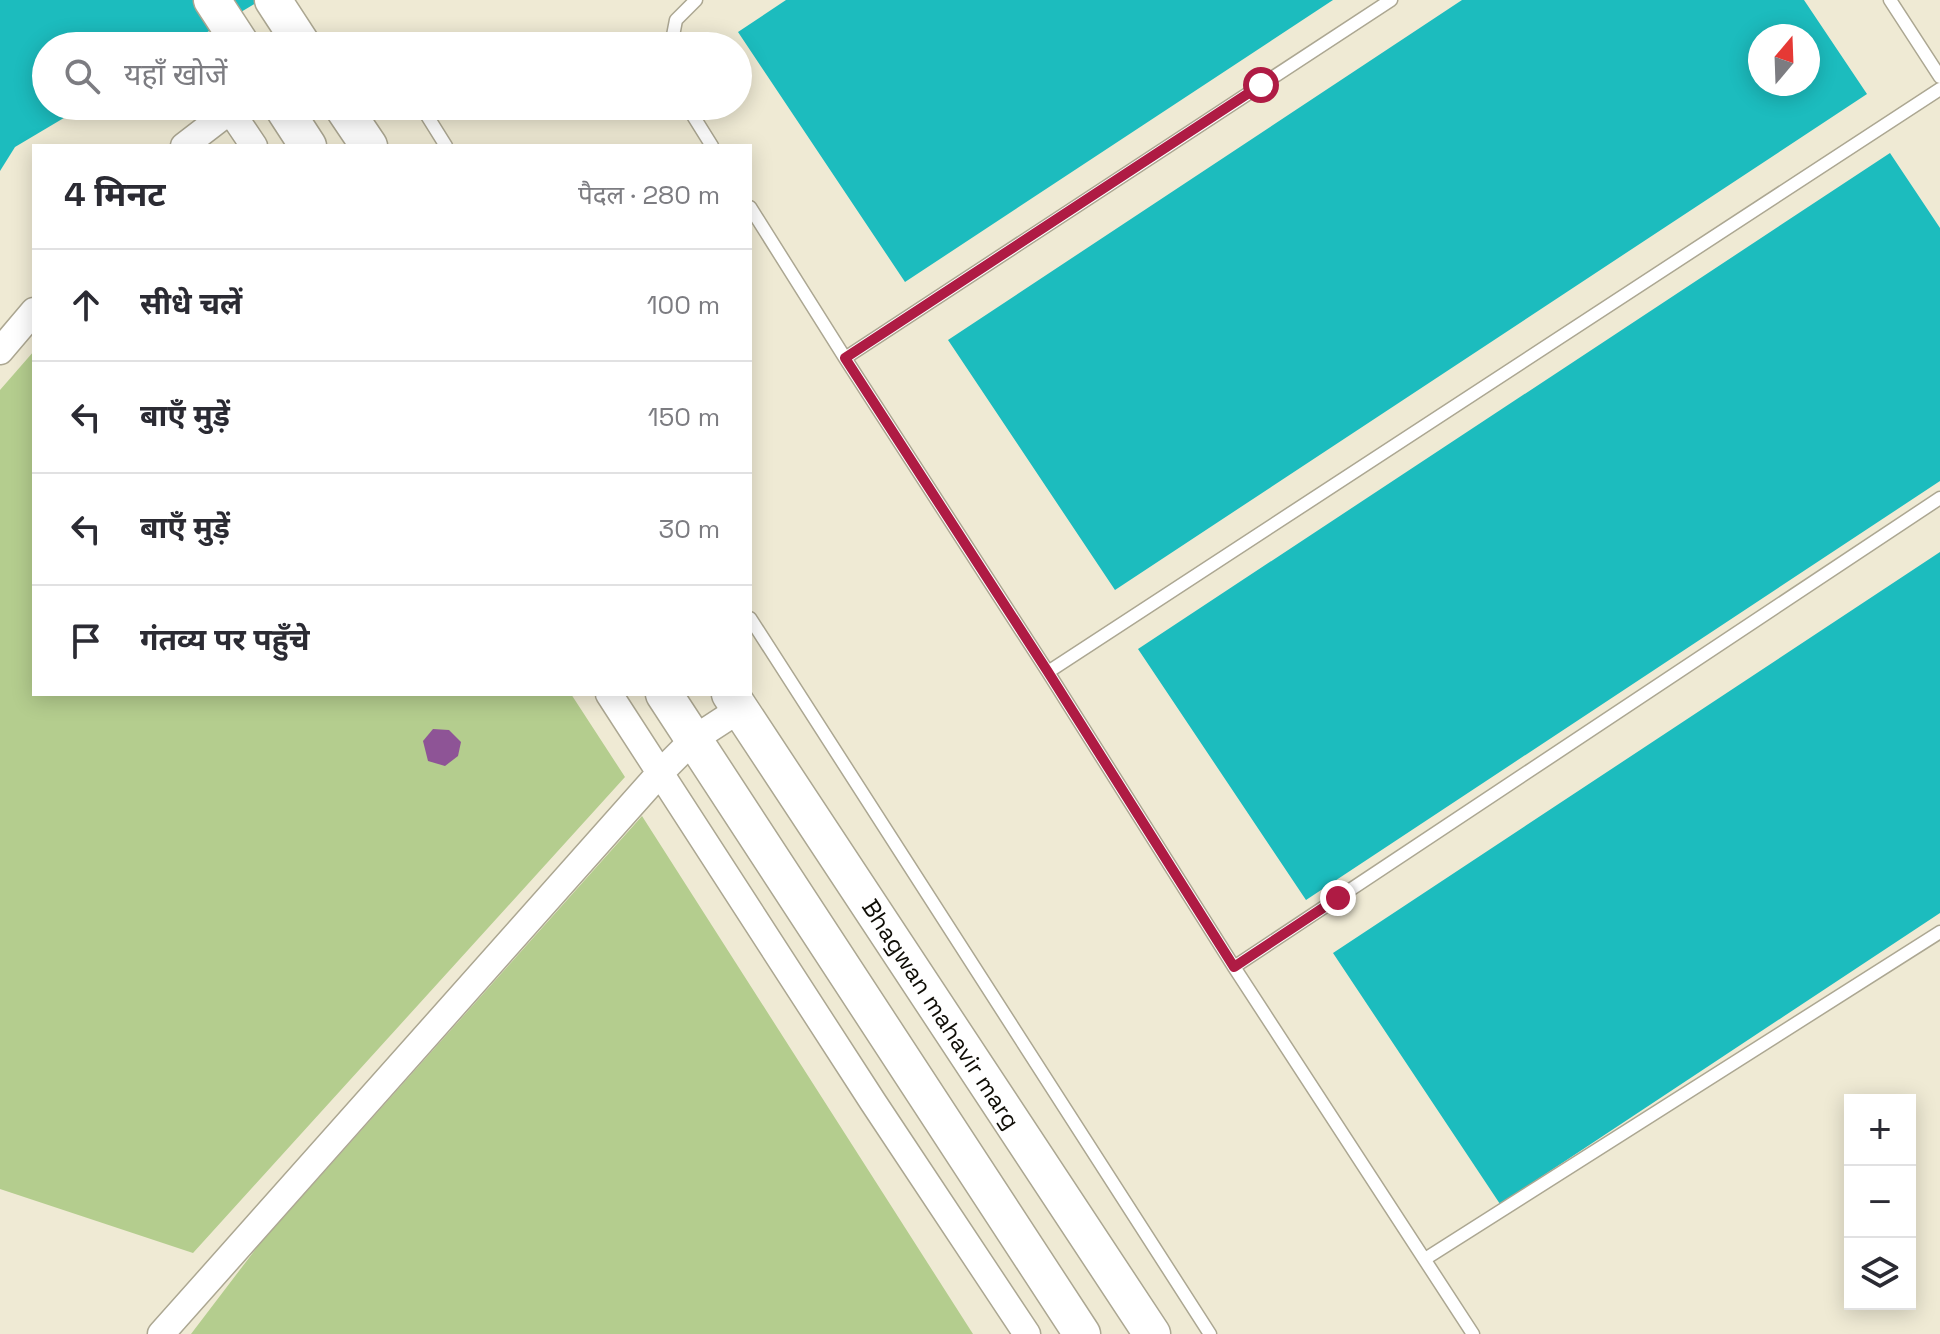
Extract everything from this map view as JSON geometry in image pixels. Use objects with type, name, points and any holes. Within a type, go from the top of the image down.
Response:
[{"type":"main road","points":[[212,0],[233,32]]},
{"type":"main road","points":[[291,120],[307,144]]},
{"type":"main road","points":[[351,120],[368,144]]},
{"type":"main road","points":[[665,696],[1082,1334]]},
{"type":"main road","name":"Bhagwan mahavir marg","points":[[735,702],[1152,1334]]},
{"type":"street","points":[[187,144],[218,120]]},
{"type":"street","points":[[240,120],[253,144]]},
{"type":"street","points":[[0,351],[32,313]]},
{"type":"street","points":[[610,696],[1027,1334]]},
{"type":"street","points":[[161,1334],[659,774],[735,702]]},
{"type":"lane","points":[[674,32],[676,20],[696,0]]},
{"type":"lane","points":[[845,358],[1391,0]]},
{"type":"lane","points":[[1890,0],[1940,77]]},
{"type":"lane","points":[[1048,672],[1940,89]]},
{"type":"lane","points":[[430,120],[445,144]]},
{"type":"lane","points":[[696,120],[711,144]]},
{"type":"lane","points":[[752,210],[1234,967],[1473,1334]]},
{"type":"lane","points":[[1234,967],[1940,498]]},
{"type":"lane","points":[[752,621],[1210,1334]]},
{"type":"lane","points":[[1425,1259],[1940,932]]},
{"type":"green space","points":[[32,353],[32,696],[572,696],[625,777],[193,1253],[0,1189],[0,390]]},
{"type":"green space","points":[[642,816],[973,1334],[191,1334],[258,1246]]},
{"type":"water","points":[[0,0],[261,0],[207,32],[32,32],[32,120],[60,120],[15,147],[0,171]]},
{"type":"water","points":[[786,0],[1333,0],[905,282],[752,53],[752,32],[738,32]]},
{"type":"water","points":[[1462,0],[1804,0],[1867,94],[1115,590],[948,340]]},
{"type":"water","points":[[1890,153],[1940,228],[1940,481],[1306,900],[1138,649]]},
{"type":"water","points":[[1940,552],[1940,913],[1500,1204],[1333,953]]},
{"type":"building","points":[[433,729],[449,730],[461,742],[458,756],[445,766],[428,761],[423,741]]},
{"type":"route","points":[[1261,85],[845,358],[1234,967],[1338,898]]}]
